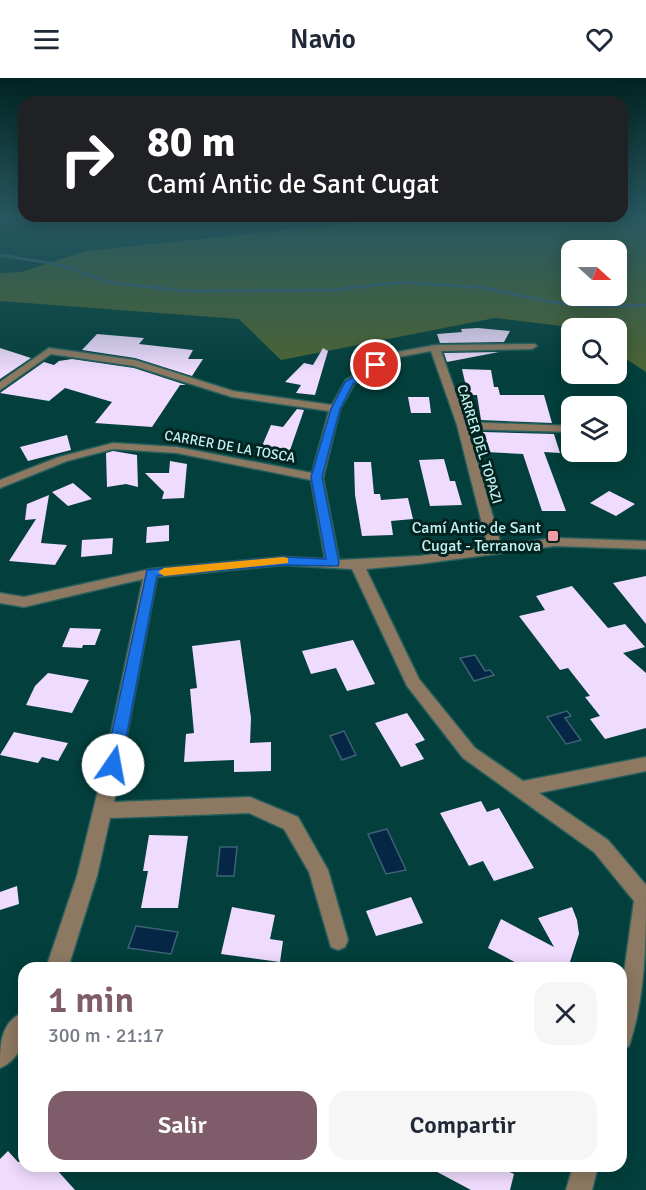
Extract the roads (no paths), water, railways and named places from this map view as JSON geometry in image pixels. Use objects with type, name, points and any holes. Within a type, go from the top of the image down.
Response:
[{"type":"street","points":[[333,563],[317,477],[335,409],[350,382],[390,356],[435,348],[532,346]]},
{"type":"street","name":"CARRER DEL TOPAZI","points":[[435,348],[462,425],[495,549]]},
{"type":"street","points":[[0,387],[49,351],[135,363],[232,394],[335,409]]},
{"type":"street","points":[[462,425],[561,429]]},
{"type":"street","name":"CARRER DE LA TOSCA","points":[[0,484],[63,459],[113,446],[177,450],[317,477]]},
{"type":"street","points":[[0,598],[24,602],[151,573],[283,561],[357,565],[419,560],[555,542],[646,545]]},
{"type":"street","points":[[357,565],[412,682],[469,753],[601,846],[644,898],[631,1002],[627,1016]]},
{"type":"street","points":[[59,962],[87,876],[151,573]]},
{"type":"street","points":[[520,789],[646,764]]},
{"type":"street","points":[[102,810],[250,805],[291,823],[318,870],[338,940]]},
{"type":"street","points":[[0,1056],[18,1031]]},
{"type":"street","points":[[579,1190],[584,1172]]},
{"type":"water","points":[[475,655],[485,671],[490,670],[494,675],[474,681],[460,658]]},
{"type":"water","points":[[567,711],[571,716],[565,718],[581,740],[566,744],[547,717]]},
{"type":"water","points":[[344,731],[356,755],[342,760],[330,736]]},
{"type":"water","points":[[387,829],[406,870],[386,874],[368,834]]},
{"type":"water","points":[[220,847],[237,847],[234,876],[217,876]]},
{"type":"water","points":[[136,926],[178,932],[171,954],[128,948]]},
{"type":"waterway","points":[[76,270],[109,282],[184,291],[331,290],[403,282],[486,288],[551,302],[595,307],[646,305]]},
{"type":"place","name":"Camí Antic de Sant Cugat - Terranova","points":[[553,536]]}]
